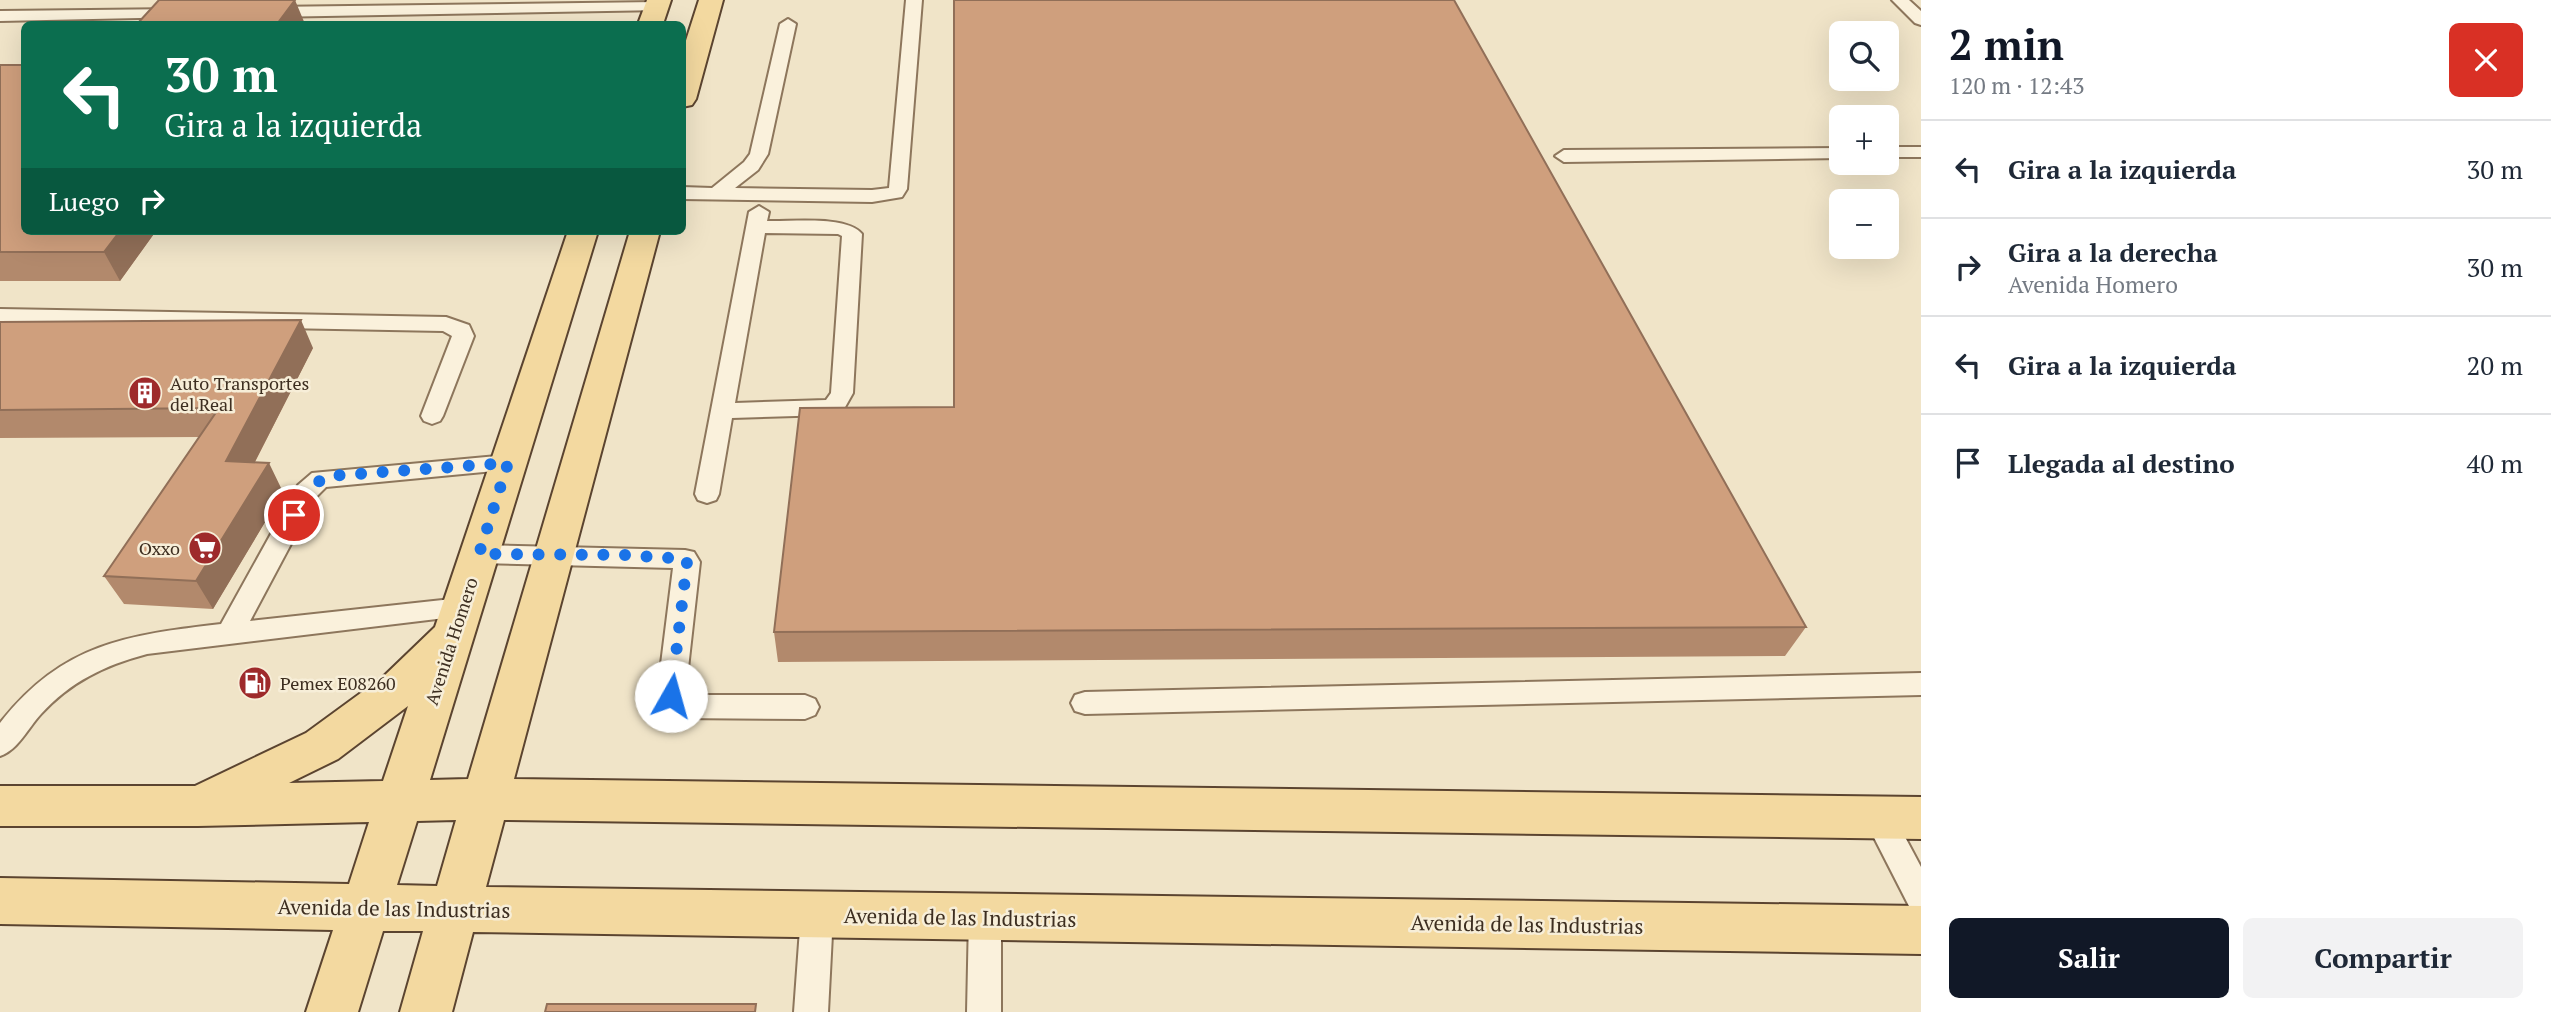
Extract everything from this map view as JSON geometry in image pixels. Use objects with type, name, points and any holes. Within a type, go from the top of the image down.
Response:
[{"type":"main road","points":[[686,85],[711,0]]},
{"type":"main road","name":"Avenida Homero","points":[[332,1012],[582,235]]},
{"type":"main road","points":[[426,1012],[644,235]]},
{"type":"main road","points":[[198,806],[322,746],[399,689],[457,621]]},
{"type":"main road","points":[[0,806],[198,806],[485,799],[1900,817]]},
{"type":"main road","name":"Avenida de las Industrias","points":[[0,901],[366,909],[457,907],[817,915],[1921,929]]},
{"type":"lane","points":[[686,193],[872,196],[890,195],[898,189],[914,0]]},
{"type":"lane","points":[[1900,0],[1921,20]]},
{"type":"lane","points":[[251,13],[655,10]]},
{"type":"lane","points":[[0,16],[196,13]]},
{"type":"lane","points":[[718,192],[751,166],[760,154],[788,24]]},
{"type":"lane","points":[[1899,152],[1921,152]]},
{"type":"lane","points":[[1564,156],[1829,153]]},
{"type":"lane","points":[[706,494],[761,194]]},
{"type":"lane","points":[[721,411],[830,407],[836,404],[842,393],[852,234],[842,228],[757,227]]},
{"type":"lane","points":[[0,316],[446,324],[461,330],[463,336],[432,416]]},
{"type":"lane","points":[[229,635],[307,491],[320,479],[508,463]]},
{"type":"lane","points":[[479,554],[685,559],[687,562],[671,696],[675,706],[805,707]]},
{"type":"lane","points":[[0,744],[28,706],[54,684],[89,661],[147,643],[229,635],[457,621]]},
{"type":"lane","points":[[1084,702],[1921,684]]},
{"type":"lane","points":[[1900,817],[1921,898]]},
{"type":"lane","points":[[811,1012],[817,915]]},
{"type":"lane","points":[[984,1012],[985,917]]},
{"type":"building","points":[[159,0],[295,0],[279,21],[140,21]]},
{"type":"building","points":[[954,0],[1454,0],[1806,627],[774,632],[800,408],[954,407]]},
{"type":"building","points":[[0,65],[21,65],[21,235],[117,235],[104,252],[0,252]]},
{"type":"building","points":[[301,320],[226,461],[269,463],[196,581],[104,576],[219,408],[0,410],[0,322]]},
{"type":"building","points":[[547,1004],[756,1004],[755,1012],[545,1012]]},
{"type":"place","name":"Auto Transportes del Real","points":[[145,393]]},
{"type":"place","name":"Oxxo","points":[[205,548]]},
{"type":"place","name":"Pemex E08260","points":[[255,683]]},
{"type":"route","points":[[294,515],[312,485],[329,476],[508,463],[479,554],[673,556],[685,559],[687,562],[671,696]]}]
